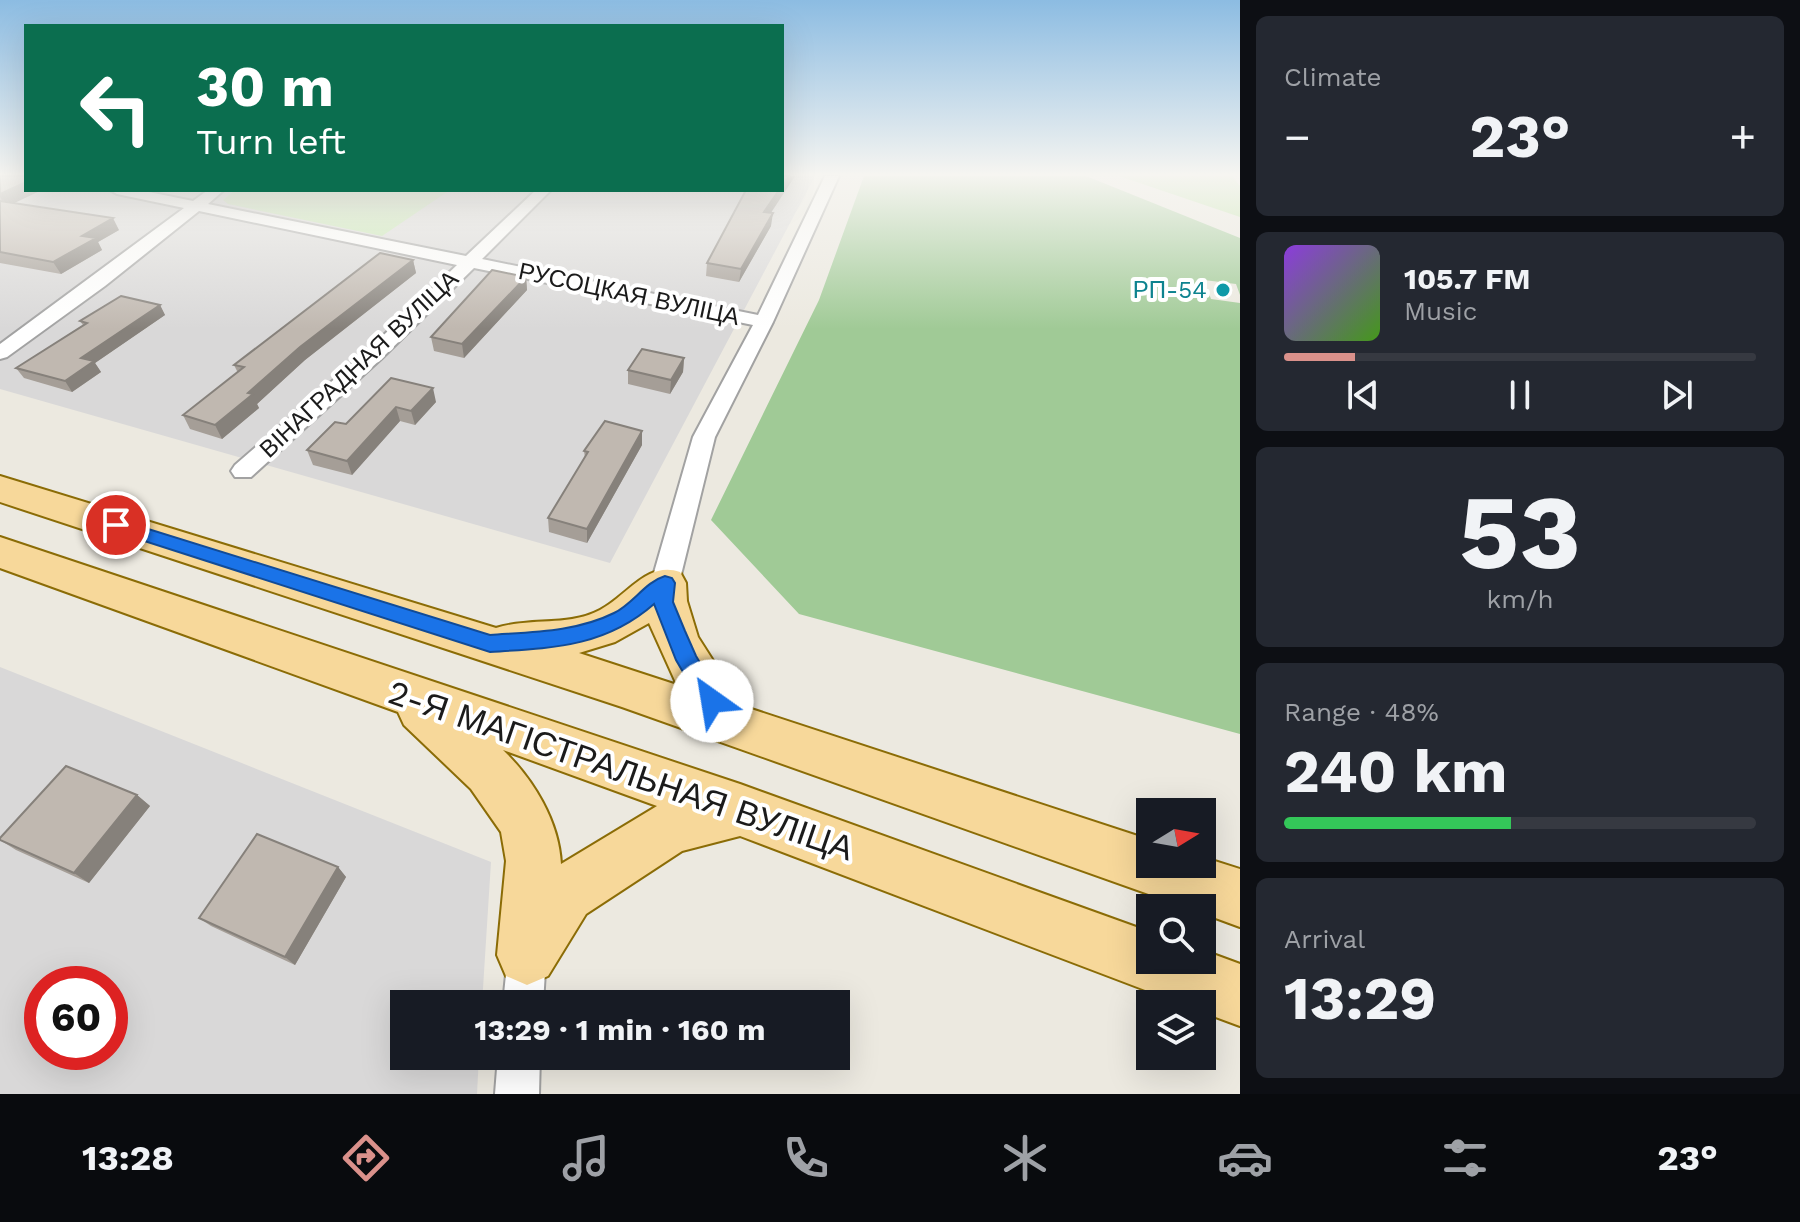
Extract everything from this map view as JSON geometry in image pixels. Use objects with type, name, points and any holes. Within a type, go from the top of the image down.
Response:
[{"type":"main road","points":[[0,489],[490,644],[1240,898]]},
{"type":"main road","name":"2-Я МАГІСТРАЛЬНАЯ ВУЛІЦА","points":[[0,552],[740,810],[1240,995]]},
{"type":"main road","points":[[490,644],[553,639],[593,631],[625,618],[665,583]]},
{"type":"main road","points":[[665,583],[663,602],[687,660],[725,722]]},
{"type":"main road","points":[[402,694],[482,761],[518,811],[533,851],[525,979]]},
{"type":"main road","points":[[525,979],[566,894],[670,827],[740,810]]},
{"type":"street","points":[[0,353],[169,227]]},
{"type":"street","name":"РУСОЦКАЯ ВУЛІЦА","points":[[305,227],[764,322]]},
{"type":"street","name":"ВІНАГРАДНАЯ ВУЛІЦА","points":[[243,471],[374,355],[505,227]]},
{"type":"street","points":[[665,583],[704,437],[764,322],[808,227]]},
{"type":"street","points":[[517,1094],[518,1070]]},
{"type":"shaded area","points":[[0,227],[788,227],[610,563],[0,389]]},
{"type":"shaded area","points":[[0,667],[491,862],[483,990],[390,990],[390,1070],[478,1070],[477,1094],[0,1094]]},
{"type":"green space","points":[[339,227],[395,227],[382,236]]},
{"type":"green space","points":[[845,227],[1213,227],[1240,238],[1240,295],[1236,284],[1204,280],[1211,299],[1240,303],[1240,734],[799,614],[711,520],[819,300]]},
{"type":"building","points":[[0,227],[97,227],[82,236],[96,238],[53,262],[0,252]]},
{"type":"building","points":[[726,227],[765,227],[741,269],[707,263]]},
{"type":"building","points":[[380,253],[413,260],[300,347],[248,393],[253,394],[215,425],[183,415],[244,367],[234,365]]},
{"type":"building","points":[[492,270],[526,277],[462,344],[431,337]]},
{"type":"building","points":[[121,296],[160,305],[81,358],[94,361],[65,381],[16,368],[87,323],[80,321]]},
{"type":"building","points":[[642,349],[684,358],[671,380],[628,370]]},
{"type":"building","points":[[391,378],[433,388],[411,411],[396,407],[347,461],[307,450],[335,422],[346,424]]},
{"type":"building","points":[[605,421],[642,431],[587,529],[548,518],[588,452],[584,451]]},
{"type":"building","points":[[66,766],[137,795],[74,873],[0,840]]},
{"type":"building","points":[[257,834],[338,867],[285,957],[199,918]]},
{"type":"place","name":"РП-54","points":[[1223,290]]},
{"type":"route","points":[[116,525],[490,644],[553,639],[593,631],[625,618],[665,583],[663,602],[687,660],[712,701]]}]
